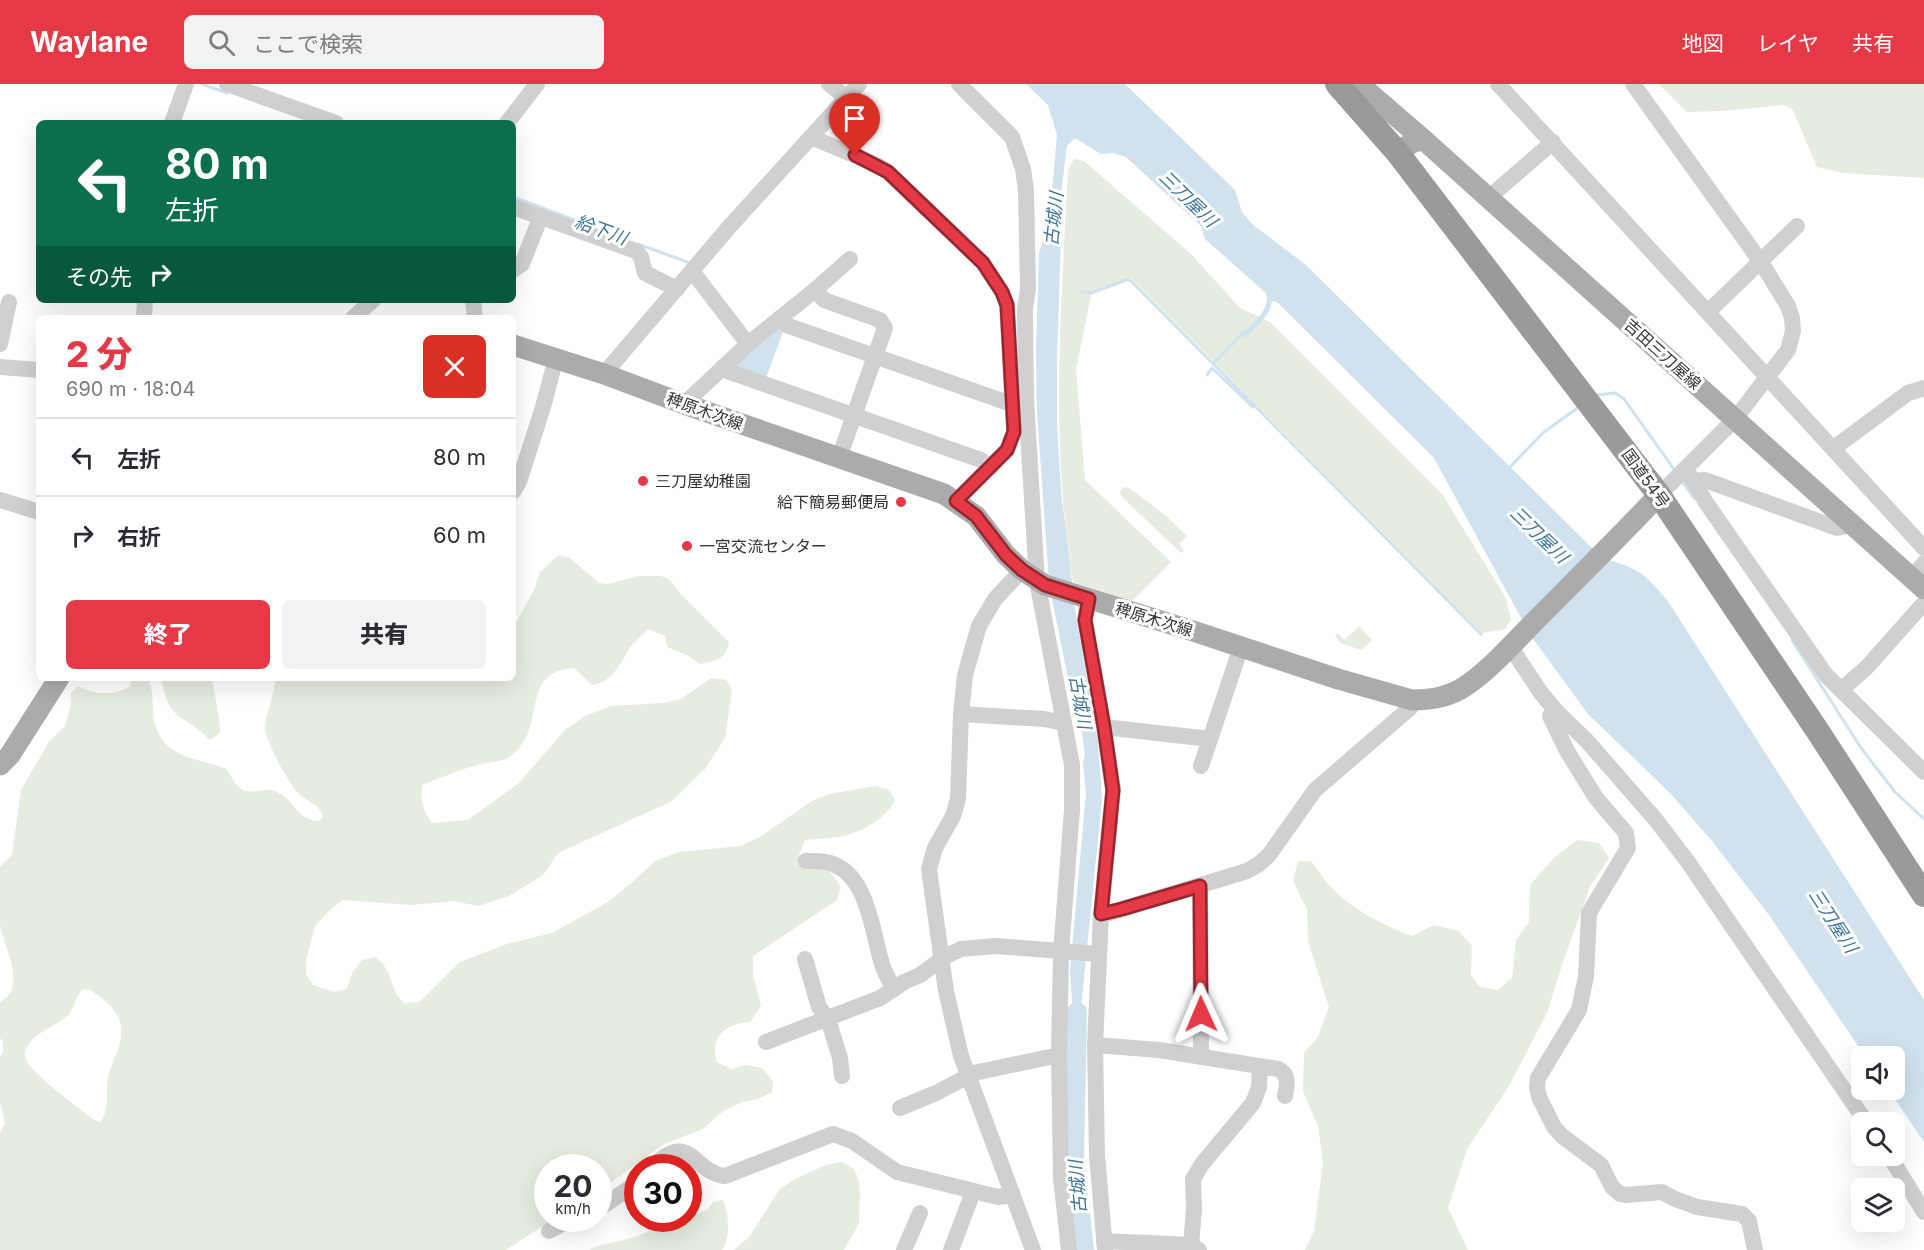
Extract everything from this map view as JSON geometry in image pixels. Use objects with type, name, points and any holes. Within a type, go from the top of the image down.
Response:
[{"type":"highway","name":"国道54号","points":[[1337,84],[1673,485],[1817,730],[1924,895]]},
{"type":"main road","name":"吉田三刀屋線","points":[[1359,84],[1852,525],[1920,577]]},
{"type":"main road","points":[[1396,152],[1415,141],[1425,141]]},
{"type":"main road","name":"稗原木次線","points":[[516,346],[604,374],[912,483],[956,501],[976,516],[1006,555],[1034,578],[1083,598],[1242,646],[1338,679],[1412,700],[1437,698],[1464,688],[1513,644],[1673,485]]},
{"type":"main road","points":[[0,765],[10,755],[57,681]]},
{"type":"street","points":[[173,120],[186,84]]},
{"type":"street","points":[[227,84],[328,120]]},
{"type":"street","points":[[509,120],[537,84]]},
{"type":"street","points":[[829,84],[846,97]]},
{"type":"street","points":[[604,374],[692,271],[859,84]]},
{"type":"street","points":[[959,84],[1012,137],[1023,169],[1026,190],[1028,289],[1025,309],[1026,400],[1034,578],[1072,765],[1072,810],[1059,1054],[1061,1178],[1069,1250]]},
{"type":"street","points":[[1498,84],[1708,312],[1770,374],[1924,548]]},
{"type":"street","points":[[1633,84],[1761,262],[1788,306],[1792,318],[1793,331],[1788,350],[1735,419],[1673,485]]},
{"type":"street","points":[[811,137],[888,172],[983,263],[1002,292],[1007,305],[1015,423],[1007,450],[956,501]]},
{"type":"street","points":[[1487,199],[1553,142]]},
{"type":"street","points":[[516,208],[636,251],[641,257],[645,273],[677,289]]},
{"type":"street","points":[[516,268],[522,264],[541,216]]},
{"type":"street","points":[[1708,312],[1797,225]]},
{"type":"street","points":[[684,404],[748,344],[850,259]]},
{"type":"street","points":[[692,271],[748,344]]},
{"type":"street","points":[[815,290],[824,300],[877,318],[883,322],[885,328],[839,458]]},
{"type":"street","points":[[0,344],[9,302]]},
{"type":"street","points":[[356,315],[370,303]]},
{"type":"street","points":[[780,318],[786,325],[1014,405]]},
{"type":"street","points":[[516,487],[543,407],[556,358]]},
{"type":"street","points":[[0,367],[36,370]]},
{"type":"street","points":[[723,367],[727,371],[981,460],[990,468]]},
{"type":"street","points":[[1834,448],[1908,393],[1924,388]]},
{"type":"street","points":[[1673,485],[1705,480],[1838,528],[1852,525]]},
{"type":"street","points":[[1673,485],[1707,504],[1826,675],[1924,772]]},
{"type":"street","points":[[0,500],[36,512]]},
{"type":"street","points":[[1033,1250],[962,1056],[946,991],[929,869],[935,848],[953,816],[958,799],[965,675],[979,626],[995,599],[1034,578]]},
{"type":"street","points":[[1083,598],[1113,790],[1096,954],[1097,1155],[1105,1246],[1195,1247],[1193,1179],[1202,1164],[1253,1103],[1258,1087],[1260,1067]]},
{"type":"street","points":[[1841,690],[1867,667],[1924,603]]},
{"type":"street","points":[[1513,644],[1554,709],[1587,741],[1656,820],[1688,861],[1859,1112]]},
{"type":"street","points":[[1201,766],[1242,646]]},
{"type":"street","points":[[1101,914],[1200,886],[1247,871],[1259,864],[1269,855],[1315,790],[1410,708],[1412,700]]},
{"type":"street","points":[[1554,709],[1550,716],[1567,751],[1596,798],[1626,833],[1628,848],[1592,904],[1589,913],[1586,976],[1579,1010],[1538,1078],[1539,1097],[1554,1126],[1562,1136],[1601,1165],[1612,1187],[1620,1194],[1662,1192],[1697,1207],[1742,1214],[1749,1221],[1755,1250]]},
{"type":"street","points":[[961,714],[1044,718],[1064,723]]},
{"type":"street","points":[[1104,727],[1210,740]]},
{"type":"street","points":[[806,861],[828,862],[839,867],[851,877],[868,907],[882,966],[894,989]]},
{"type":"street","points":[[1200,886],[1202,1057]]},
{"type":"street","points":[[766,1042],[863,1006],[920,975],[946,956],[961,949],[996,946],[1096,954]]},
{"type":"street","points":[[805,959],[819,1006],[828,1019],[840,1058],[842,1076]]},
{"type":"street","points":[[1095,1045],[1159,1050],[1278,1069],[1285,1074],[1287,1079],[1285,1096]]},
{"type":"street","points":[[900,1108],[985,1070],[1059,1054]]},
{"type":"street","points":[[702,1164],[714,1174],[725,1176],[833,1134],[852,1141],[897,1172],[973,1192],[999,1197],[1013,1195]]},
{"type":"street","points":[[1895,1166],[1924,1212]]},
{"type":"street","points":[[951,1250],[973,1192]]},
{"type":"street","points":[[904,1250],[920,1213]]},
{"type":"shaded area","points":[[1659,84],[1924,84],[1924,178],[1843,173],[1817,167],[1793,110],[1784,105],[1687,112]]},
{"type":"shaded area","points":[[1074,159],[1084,161],[1191,254],[1240,308],[1270,322],[1442,494],[1506,598],[1511,620],[1505,629],[1482,633],[1131,278],[1092,291],[1076,369],[1085,480],[1171,562],[1132,601],[1073,582],[1062,479],[1059,376],[1068,170]]},
{"type":"shaded area","points":[[1124,487],[1129,488],[1165,515],[1187,536],[1179,544],[1184,550],[1181,553],[1121,496],[1120,491]]},
{"type":"shaded area","points":[[559,555],[570,558],[599,583],[608,584],[639,576],[661,576],[670,580],[729,642],[723,656],[700,664],[687,655],[667,647],[665,636],[648,629],[631,646],[620,664],[606,680],[592,685],[574,668],[558,671],[547,678],[540,687],[527,735],[513,754],[506,759],[470,767],[422,785],[423,805],[432,823],[468,820],[519,783],[565,730],[585,716],[611,706],[664,703],[681,699],[711,678],[726,680],[732,690],[725,738],[705,769],[672,801],[558,853],[543,875],[509,896],[478,906],[454,901],[411,905],[343,900],[315,926],[306,961],[306,974],[313,985],[334,992],[347,989],[352,973],[362,960],[375,957],[386,968],[395,992],[404,1003],[419,1002],[460,962],[507,944],[552,933],[608,902],[655,861],[679,852],[740,846],[760,837],[812,801],[829,794],[876,786],[889,790],[895,800],[886,813],[873,823],[843,836],[805,840],[799,855],[809,867],[825,868],[832,874],[841,887],[837,900],[753,956],[753,975],[761,1006],[750,1022],[727,1029],[715,1045],[717,1062],[731,1069],[746,1065],[762,1068],[773,1081],[772,1092],[758,1099],[742,1102],[722,1112],[703,1129],[664,1144],[650,1154],[624,1154],[624,1173],[612,1182],[612,1154],[534,1154],[534,1232],[506,1250],[0,1250],[0,1133],[5,1123],[0,1102],[0,1056],[3,1053],[3,1042],[0,1038],[0,1002],[8,995],[13,986],[14,977],[0,924],[0,867],[12,855],[21,790],[49,742],[65,726],[71,705],[71,693],[78,686],[98,693],[110,693],[129,687],[132,681],[149,681],[158,733],[172,749],[193,759],[227,769],[240,788],[249,791],[272,790],[277,792],[306,817],[319,821],[323,817],[322,813],[293,787],[266,734],[265,723],[275,681],[516,681],[516,623],[534,590],[540,572]],"holes":[[[88,989],[95,993],[112,1008],[120,1021],[121,1036],[108,1077],[107,1106],[100,1122],[94,1120],[39,1076],[27,1062],[25,1054],[29,1043],[34,1038],[69,1014],[82,990]]]},
{"type":"shaded area","points":[[1359,626],[1372,640],[1361,650],[1341,643],[1335,636],[1338,633],[1344,640]]},
{"type":"shaded area","points":[[162,681],[213,681],[220,733],[210,740],[173,711]]},
{"type":"shaded area","points":[[1577,840],[1599,843],[1609,858],[1590,887],[1547,1013],[1509,1086],[1467,1149],[1448,1208],[1468,1250],[1305,1250],[1314,1231],[1323,1162],[1318,1126],[1303,1091],[1304,1053],[1318,1037],[1329,1007],[1308,941],[1307,910],[1293,881],[1298,861],[1311,861],[1336,893],[1389,927],[1412,936],[1434,925],[1459,931],[1472,946],[1471,975],[1480,987],[1498,990],[1512,978],[1516,940],[1529,922],[1530,885],[1554,858]]},
{"type":"shaded area","points":[[842,1162],[854,1169],[859,1181],[860,1195],[859,1223],[844,1250],[734,1250],[749,1237],[780,1189],[795,1179],[826,1165]]},
{"type":"shaded area","points":[[723,1200],[727,1212],[727,1239],[722,1250],[589,1250],[646,1232],[702,1232],[702,1212],[707,1210],[713,1202]]},
{"type":"water","name":"三刀屋川","points":[[1026,84],[1125,84],[1235,190],[1242,212],[1252,224],[1306,265],[1598,554],[1526,627],[1434,458],[1277,302],[1272,301],[1266,316],[1245,338],[1241,334],[1256,321],[1263,311],[1267,299],[1266,293],[1205,239],[1201,226],[1126,157],[1113,153],[1101,154],[1075,138],[1067,146],[1060,201],[1057,359],[1057,424],[1061,491],[1073,590],[1049,582],[1037,413],[1036,350],[1039,252],[1049,225],[1057,135],[1048,105]]},
{"type":"water","points":[[772,328],[783,332],[766,378],[736,367],[735,362]]},
{"type":"water","name":"三刀屋川","points":[[1604,558],[1646,577],[1667,600],[1924,1000],[1924,1142],[1895,1100],[1905,1100],[1905,1046],[1858,1046],[1769,915],[1712,841],[1670,793],[1588,714],[1528,632]]},
{"type":"water","points":[[1050,589],[1073,598],[1098,742],[1102,799],[1075,1048],[1070,970],[1086,793],[1083,763],[1085,754],[1081,726],[1074,708]]},
{"type":"waterway","name":"給下川","points":[[202,84],[227,93]]},
{"type":"waterway","name":"給下川","points":[[516,198],[593,227]]},
{"type":"waterway","name":"給下川","points":[[638,244],[690,263]]},
{"type":"waterway","points":[[1082,292],[1091,293],[1130,280],[1481,634]]},
{"type":"waterway","points":[[1214,363],[1244,332]]},
{"type":"waterway","points":[[1207,375],[1212,368],[1253,407]]},
{"type":"waterway","points":[[1597,395],[1615,393],[1624,399],[1676,472]]},
{"type":"waterway","points":[[1508,469],[1544,432],[1579,407]]},
{"type":"waterway","points":[[1681,480],[1695,499]]},
{"type":"waterway","points":[[1792,640],[1861,748],[1895,792],[1924,819]]},
{"type":"waterway","name":"古城川","points":[[1077,1012],[1074,1157],[1084,1250]]},
{"type":"place","name":"三刀屋幼稚園","points":[[643,481]]},
{"type":"place","name":"給下簡易郵便局","points":[[901,502]]},
{"type":"place","name":"一宮交流センター","points":[[687,546]]},
{"type":"route","points":[[855,155],[888,172],[983,263],[1002,292],[1007,305],[1014,432],[1007,450],[956,501],[976,516],[1006,555],[1032,578],[1045,585],[1089,599],[1085,620],[1113,790],[1101,914],[1200,886],[1201,1014]]}]
